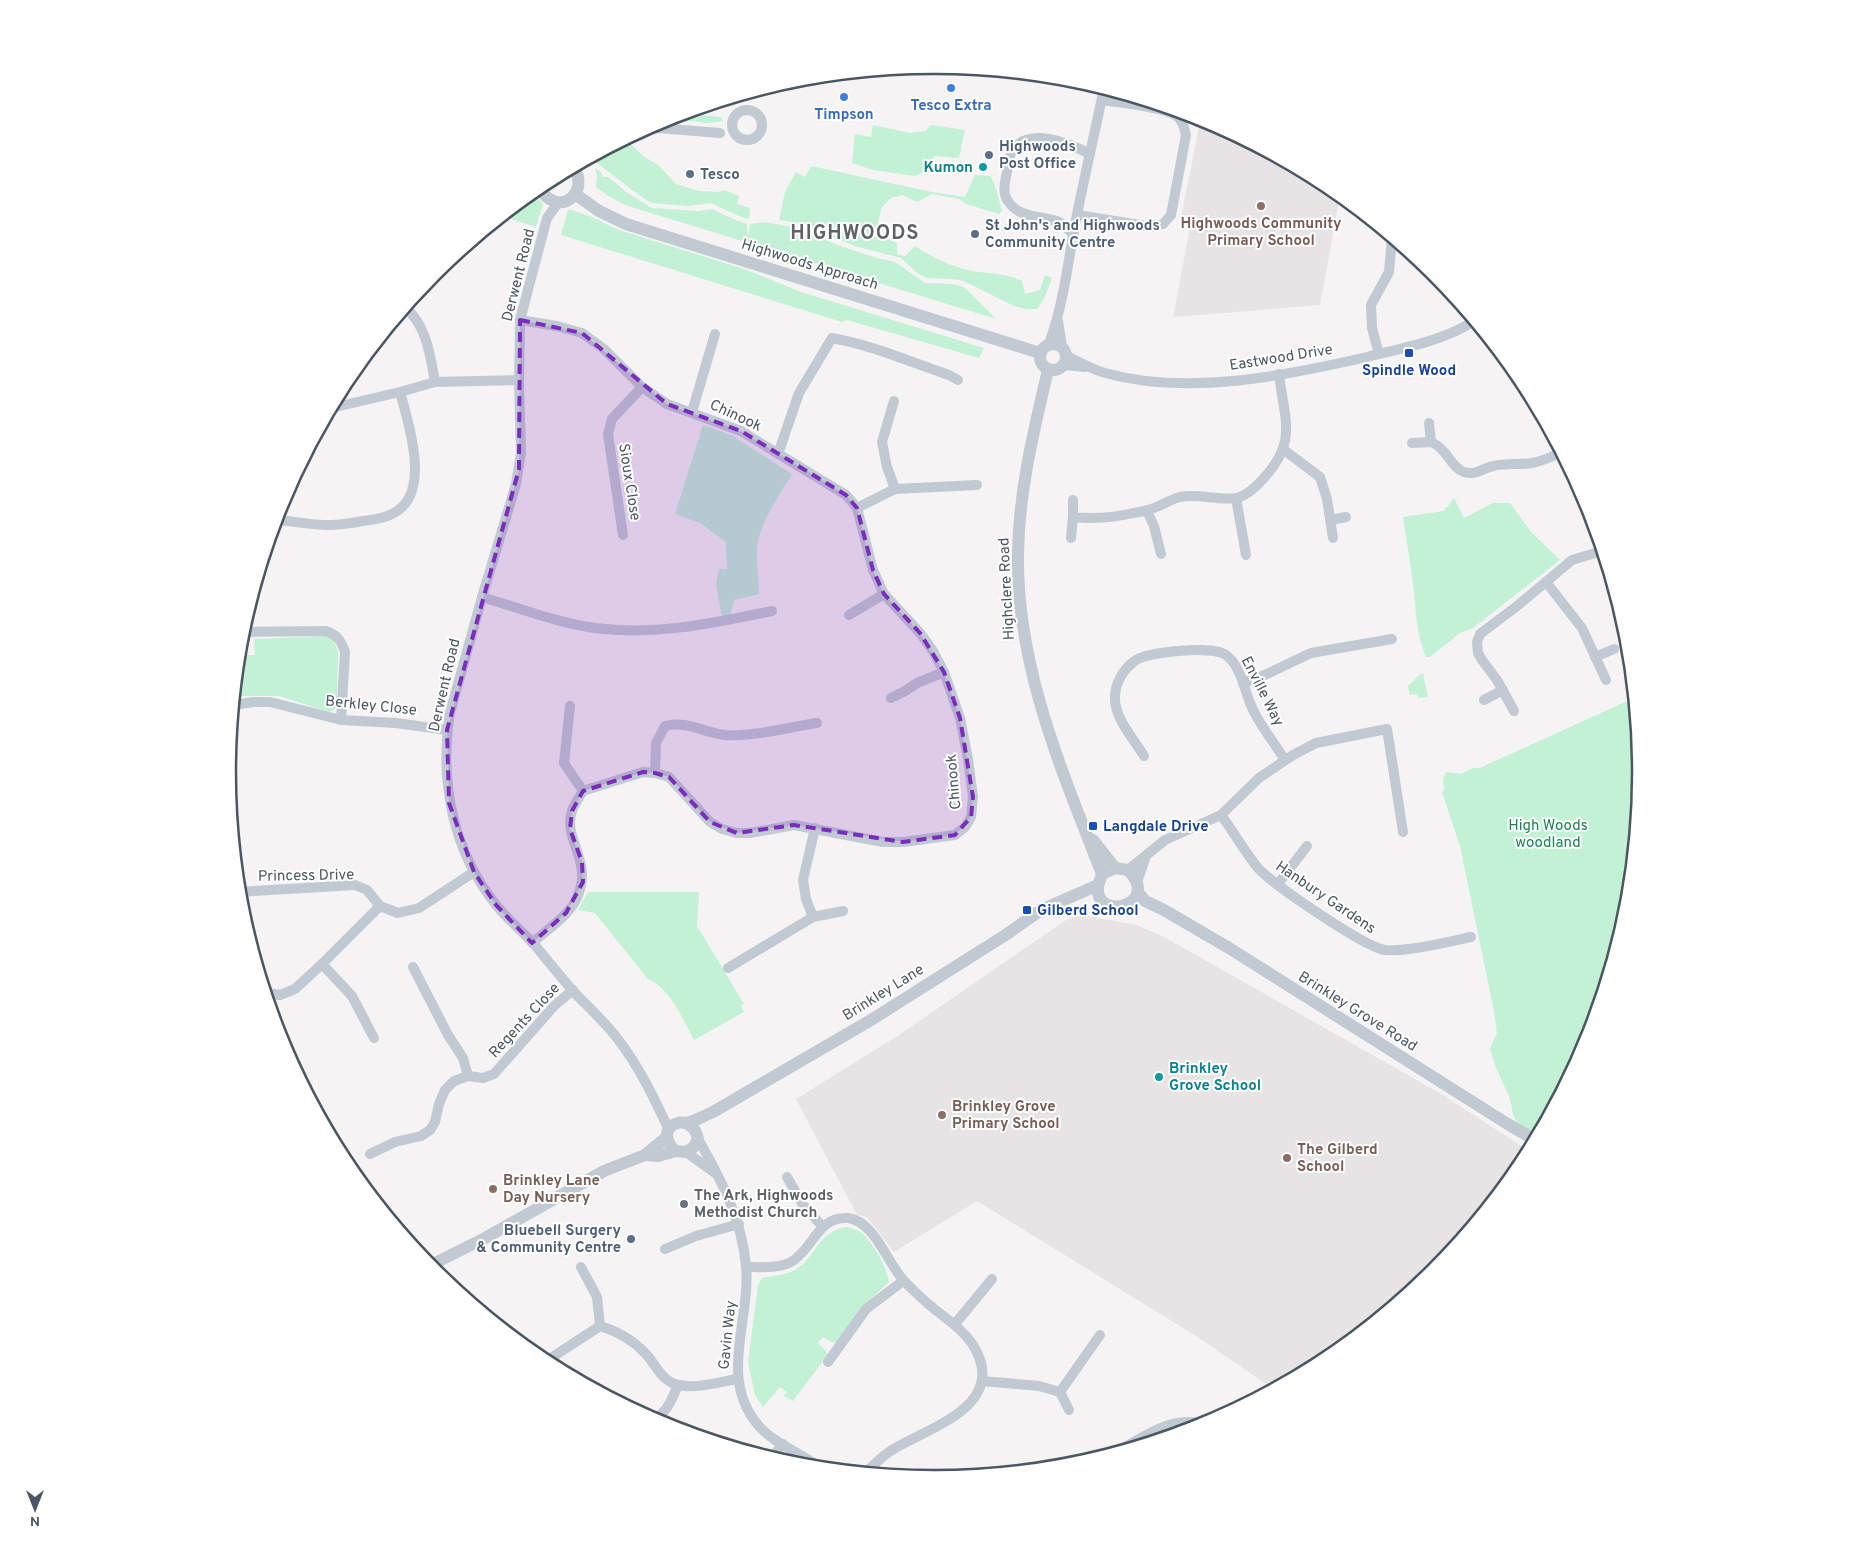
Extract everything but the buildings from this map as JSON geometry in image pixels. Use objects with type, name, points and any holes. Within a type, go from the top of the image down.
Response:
[{"type":"street","points":[[1049,344],[1058,320],[1103,95]]},
{"type":"street","points":[[1102,100],[1146,107]]},
{"type":"street","points":[[664,128],[720,133],[751,139],[759,133],[761,125],[758,115],[749,110],[743,110],[734,117],[729,130],[720,133]]},
{"type":"street","points":[[1078,215],[1151,227],[1163,224],[1171,215],[1186,135],[1184,125],[1178,119]]},
{"type":"street","points":[[732,126],[738,137]]},
{"type":"street","points":[[1074,235],[1059,222],[1015,210],[1006,200],[1004,193],[1007,169],[1012,150],[1022,141],[1034,137],[1061,142],[1090,154]]},
{"type":"street","points":[[543,193],[546,198],[558,203],[569,199],[575,194],[579,185],[578,171]]},
{"type":"street","name":"Highwoods Approach","points":[[575,194],[599,211],[626,224],[1040,353]]},
{"type":"street","name":"Derwent Road","points":[[546,198],[548,218]]},
{"type":"street","name":"Derwent Road","points":[[558,203],[548,218],[520,320],[519,380],[522,434],[519,469],[450,714],[447,730],[446,762],[449,803],[458,836],[474,872],[496,905],[616,1037],[675,1128]]},
{"type":"street","points":[[1379,354],[1372,328],[1371,305],[1389,272],[1391,245]]},
{"type":"street","points":[[409,312],[422,327],[435,382]]},
{"type":"street","name":"Chinook","points":[[520,320],[582,332],[604,349],[642,387],[667,404],[741,431],[846,495],[857,508],[873,570],[884,594],[920,633],[933,651],[944,672],[960,718],[968,759],[973,797],[971,817],[966,827],[955,835],[903,842],[883,842],[794,825],[750,833],[737,833],[722,829],[710,822],[669,777],[655,773]]},
{"type":"street","points":[[1058,320],[1064,356],[1060,369],[1048,370],[1040,362],[1042,348],[1049,344],[1056,344],[1064,356]]},
{"type":"street","name":"Eastwood Drive","points":[[1064,356],[1104,373],[1135,379],[1206,383],[1313,369],[1379,354],[1448,335],[1469,324]]},
{"type":"street","points":[[692,412],[715,334]]},
{"type":"street","points":[[778,454],[799,393],[832,338],[849,341],[949,375],[958,380]]},
{"type":"street","name":"Highclere Road","points":[[1048,370],[1026,464],[1021,505],[1018,553],[1021,612],[1027,652],[1044,721],[1085,831],[1100,885]]},
{"type":"street","points":[[1073,517],[1090,519],[1120,517],[1148,511],[1169,500],[1187,496],[1236,498],[1247,494],[1263,480],[1274,466],[1284,450],[1287,440],[1279,374]]},
{"type":"street","points":[[339,406],[435,382],[519,380]]},
{"type":"street","name":"Sioux Close","points":[[623,535],[608,434],[612,419],[642,387]]},
{"type":"street","points":[[283,521],[342,524],[381,518],[392,514],[404,505],[414,487],[415,476],[411,431],[400,392]]},
{"type":"street","points":[[894,401],[882,442],[885,461],[895,489]]},
{"type":"street","points":[[1429,423],[1431,442]]},
{"type":"street","points":[[1412,443],[1431,442],[1443,449],[1456,468],[1466,473],[1476,473],[1490,466],[1502,464],[1533,463],[1555,454]]},
{"type":"street","points":[[1284,450],[1320,477],[1327,499],[1332,538]]},
{"type":"street","points":[[857,508],[895,489],[977,485]]},
{"type":"street","points":[[1236,498],[1246,555]]},
{"type":"street","points":[[1071,538],[1073,500]]},
{"type":"street","points":[[1148,511],[1161,554]]},
{"type":"street","points":[[1331,520],[1346,517]]},
{"type":"street","points":[[1514,711],[1503,690],[1478,653],[1477,642],[1480,634],[1572,560],[1596,553]]},
{"type":"street","points":[[1546,582],[1582,628],[1606,680]]},
{"type":"street","points":[[849,615],[884,594]]},
{"type":"street","points":[[482,597],[572,624],[630,630],[661,631],[725,621],[772,611]]},
{"type":"street","points":[[250,632],[326,631],[336,635],[342,644],[344,652],[341,720]]},
{"type":"street","points":[[1243,683],[1311,653],[1392,639]]},
{"type":"street","name":"Enville Way","points":[[1144,756],[1119,715],[1115,700],[1116,686],[1125,670],[1137,659],[1183,650],[1206,649],[1224,653],[1234,662],[1243,683],[1248,702],[1285,760]]},
{"type":"street","points":[[1595,657],[1614,649]]},
{"type":"street","points":[[891,698],[917,683],[944,672]]},
{"type":"street","points":[[1484,700],[1503,690]]},
{"type":"street","name":"Berkley Close","points":[[239,704],[270,702],[341,720],[396,723],[447,730]]},
{"type":"street","points":[[570,706],[564,763],[584,791]]},
{"type":"street","points":[[532,943],[566,913],[576,901],[583,882],[582,862],[570,829],[572,811],[584,791],[643,772],[655,773],[656,743],[665,726],[682,723],[726,735],[747,734],[817,723]]},
{"type":"street","points":[[1146,855],[1135,898],[1129,904],[1115,907],[1108,905],[1100,885],[1115,868],[1128,870],[1146,855],[1171,836],[1221,815],[1259,778],[1285,760],[1316,743],[1387,730],[1403,832]]},
{"type":"street","name":"Hanbury Gardens","points":[[1221,815],[1259,870],[1323,917],[1372,947],[1384,950],[1403,949],[1471,937]]},
{"type":"street","points":[[813,917],[806,899],[803,880],[815,828]]},
{"type":"street","name":"Highclere Road","points":[[1085,831],[1115,868]]},
{"type":"street","points":[[1278,884],[1307,846]]},
{"type":"street","points":[[1128,870],[1137,887]]},
{"type":"street","points":[[272,994],[280,995],[295,988],[380,906],[398,913],[419,908],[474,872]]},
{"type":"street","name":"Brinkley Lane","points":[[436,1262],[509,1225],[604,1171],[645,1155],[675,1128],[713,1112],[871,1020],[1007,934],[1041,910],[1100,885]]},
{"type":"street","name":"Princess Drive","points":[[246,892],[354,886],[367,890],[380,906]]},
{"type":"street","name":"Brinkley Grove Road","points":[[1137,887],[1145,901],[1229,948],[1529,1137]]},
{"type":"street","name":"Brinkley Grove Road","points":[[1129,904],[1143,909],[1164,910]]},
{"type":"street","points":[[728,968],[813,917],[843,911]]},
{"type":"street","points":[[322,964],[352,996],[374,1038]]},
{"type":"street","points":[[413,967],[448,1035],[463,1058],[468,1076]]},
{"type":"street","name":"Regents Close","points":[[370,1154],[395,1142],[421,1136],[430,1130],[435,1122],[439,1104],[445,1090],[454,1081],[468,1076],[483,1078],[494,1074],[554,1006],[573,990]]},
{"type":"street","name":"Brinkley Lane","points":[[645,1155],[658,1156],[694,1147],[697,1136],[713,1112]]},
{"type":"street","points":[[691,1125],[713,1165],[715,1173],[669,1145],[675,1128],[691,1125]]},
{"type":"street","name":"Gavin Way","points":[[715,1173],[728,1195],[739,1224],[746,1267],[747,1289],[737,1360],[737,1379],[741,1394],[758,1425],[805,1458]]},
{"type":"street","points":[[787,1177],[803,1205],[822,1226]]},
{"type":"street","points":[[746,1267],[784,1265],[794,1260],[822,1226],[840,1218],[850,1218],[862,1223],[871,1232],[903,1281],[931,1307],[954,1324],[973,1344],[980,1361],[983,1381],[973,1402],[949,1420],[890,1451],[872,1467]]},
{"type":"street","points":[[664,1249],[696,1236],[739,1224]]},
{"type":"street","points":[[581,1267],[597,1298],[600,1326]]},
{"type":"street","points":[[954,1324],[992,1278]]},
{"type":"street","points":[[828,1362],[866,1309],[903,1281]]},
{"type":"street","points":[[553,1357],[600,1326],[617,1331],[645,1354],[662,1376],[678,1385],[698,1386],[737,1379]]},
{"type":"street","points":[[1060,1392],[1100,1335]]},
{"type":"street","points":[[983,1381],[1039,1386],[1060,1392],[1069,1410]]},
{"type":"street","points":[[662,1415],[678,1385]]},
{"type":"street","points":[[1152,1435],[1179,1422],[1185,1423]]},
{"type":"street","points":[[776,1452],[783,1444]]},
{"type":"highlighted area","points":[[520,320],[582,333],[667,404],[741,431],[846,495],[857,508],[873,570],[884,594],[920,633],[944,672],[960,718],[973,797],[971,817],[955,835],[903,842],[794,825],[737,833],[710,822],[669,777],[655,773],[643,772],[583,791],[572,811],[570,829],[582,862],[583,882],[566,913],[532,943],[496,905],[474,872],[449,803],[447,730],[519,469]]},
{"type":"shaded area","name":"Highwoods Community Primary School","points":[[1199,127],[1243,146],[1283,167],[1339,203],[1320,305],[1173,317],[1190,228],[1181,218]]},
{"type":"shaded area","name":"The Gilberd School","points":[[1087,916],[1137,925],[1166,938],[1443,1095],[1523,1147],[1488,1197],[1428,1266],[1359,1326],[1322,1353],[1267,1385],[1201,1339],[977,1201],[894,1252],[867,1217],[857,1215],[796,1099],[899,1035],[1069,918]]},
{"type":"green space","points":[[700,115],[721,117],[723,121],[706,123],[685,120]]},
{"type":"green space","points":[[873,125],[910,133],[925,131],[931,125],[965,130],[959,158],[934,156],[930,169],[915,176],[873,170],[852,163],[855,134],[871,137]]},
{"type":"green space","points":[[631,144],[643,156],[658,165],[676,184],[699,191],[719,192],[724,190],[739,196],[737,204],[750,208],[749,219],[711,203],[688,206],[651,203],[596,162]]},
{"type":"green space","points":[[811,166],[932,192],[965,197],[975,175],[990,176],[996,188],[1002,211],[999,214],[966,204],[959,199],[932,194],[917,202],[902,195],[891,198],[882,207],[878,222],[882,237],[897,243],[897,254],[905,256],[915,246],[935,258],[957,267],[1016,278],[1022,281],[1025,294],[1040,290],[1045,275],[1052,278],[1044,299],[1037,309],[1014,306],[964,281],[927,278],[917,273],[901,258],[855,246],[798,223],[779,220],[785,192],[796,172],[805,177]]},
{"type":"green space","points":[[595,168],[601,172],[603,177],[608,177],[629,194],[652,208],[698,211],[712,209],[747,224],[748,237],[750,224],[763,222],[793,227],[843,247],[895,262],[925,283],[952,284],[964,287],[996,319],[625,205],[596,187],[597,176]]},
{"type":"green space","points":[[537,198],[543,204],[536,227],[509,218]]},
{"type":"green space","points":[[568,210],[592,217],[616,229],[747,270],[801,292],[984,348],[979,358],[847,320],[842,322],[561,235]]},
{"type":"green space","points":[[703,425],[731,435],[792,474],[771,509],[759,539],[757,554],[759,594],[734,600],[730,616],[722,617],[716,584],[719,569],[727,569],[726,542],[700,523],[675,514]]},
{"type":"green space","points":[[1454,498],[1464,518],[1493,503],[1510,503],[1531,532],[1560,560],[1473,628],[1460,633],[1430,657],[1426,657],[1417,625],[1403,517],[1444,511]]},
{"type":"green space","points":[[326,636],[333,640],[338,651],[337,703],[335,709],[329,712],[279,696],[240,696],[246,655],[255,655],[254,639]]},
{"type":"green space","points":[[1423,673],[1428,697],[1418,698],[1417,694],[1410,695],[1408,686]]},
{"type":"green space","name":"High Woods woodland","points":[[1628,701],[1631,726],[1631,818],[1619,908],[1595,996],[1579,1039],[1560,1081],[1532,1133],[1521,1127],[1514,1118],[1509,1096],[1496,1068],[1490,1049],[1497,1033],[1494,1011],[1460,846],[1442,792],[1445,788],[1443,780],[1446,772],[1461,774],[1473,768],[1480,768]]},
{"type":"green space","points":[[588,892],[699,892],[697,926],[744,1004],[741,1006],[744,1012],[694,1040],[681,1014],[663,989],[648,979],[595,913],[578,910]]},
{"type":"green space","points":[[847,1227],[857,1230],[869,1240],[883,1264],[889,1282],[859,1310],[838,1342],[831,1342],[823,1337],[818,1343],[826,1351],[827,1356],[793,1401],[783,1396],[787,1392],[780,1387],[763,1407],[755,1395],[748,1362],[758,1285],[762,1278],[793,1271],[801,1266],[829,1234]]},
{"type":"place","name":"Tesco Extra","points":[[951,88]]},
{"type":"place","name":"Timpson","points":[[844,97]]},
{"type":"place","name":"Highwoods Post Office","points":[[989,155]]},
{"type":"place","name":"Kumon","points":[[983,167]]},
{"type":"place","name":"Tesco","points":[[690,174]]},
{"type":"place","name":"Highwoods Community Primary School","points":[[1261,206]]},
{"type":"place","name":"St John's and Highwoods Community Centre","points":[[975,234]]},
{"type":"place","name":"Spindle Wood","points":[[1409,353]]},
{"type":"place","name":"Langdale Drive","points":[[1093,826]]},
{"type":"place","name":"Gilberd School","points":[[1027,910]]},
{"type":"place","name":"Brinkley Grove School","points":[[1159,1077]]},
{"type":"place","name":"Brinkley Grove Primary School","points":[[942,1115]]},
{"type":"place","name":"The Gilberd School","points":[[1287,1158]]},
{"type":"place","name":"Brinkley Lane Day Nursery","points":[[493,1189]]},
{"type":"place","name":"The Ark, Highwoods Methodist Church","points":[[684,1204]]},
{"type":"place","name":"Bluebell Surgery & Community Centre","points":[[631,1239]]},
{"type":"district","name":"HIGHWOODS","points":[[855,232]]}]
